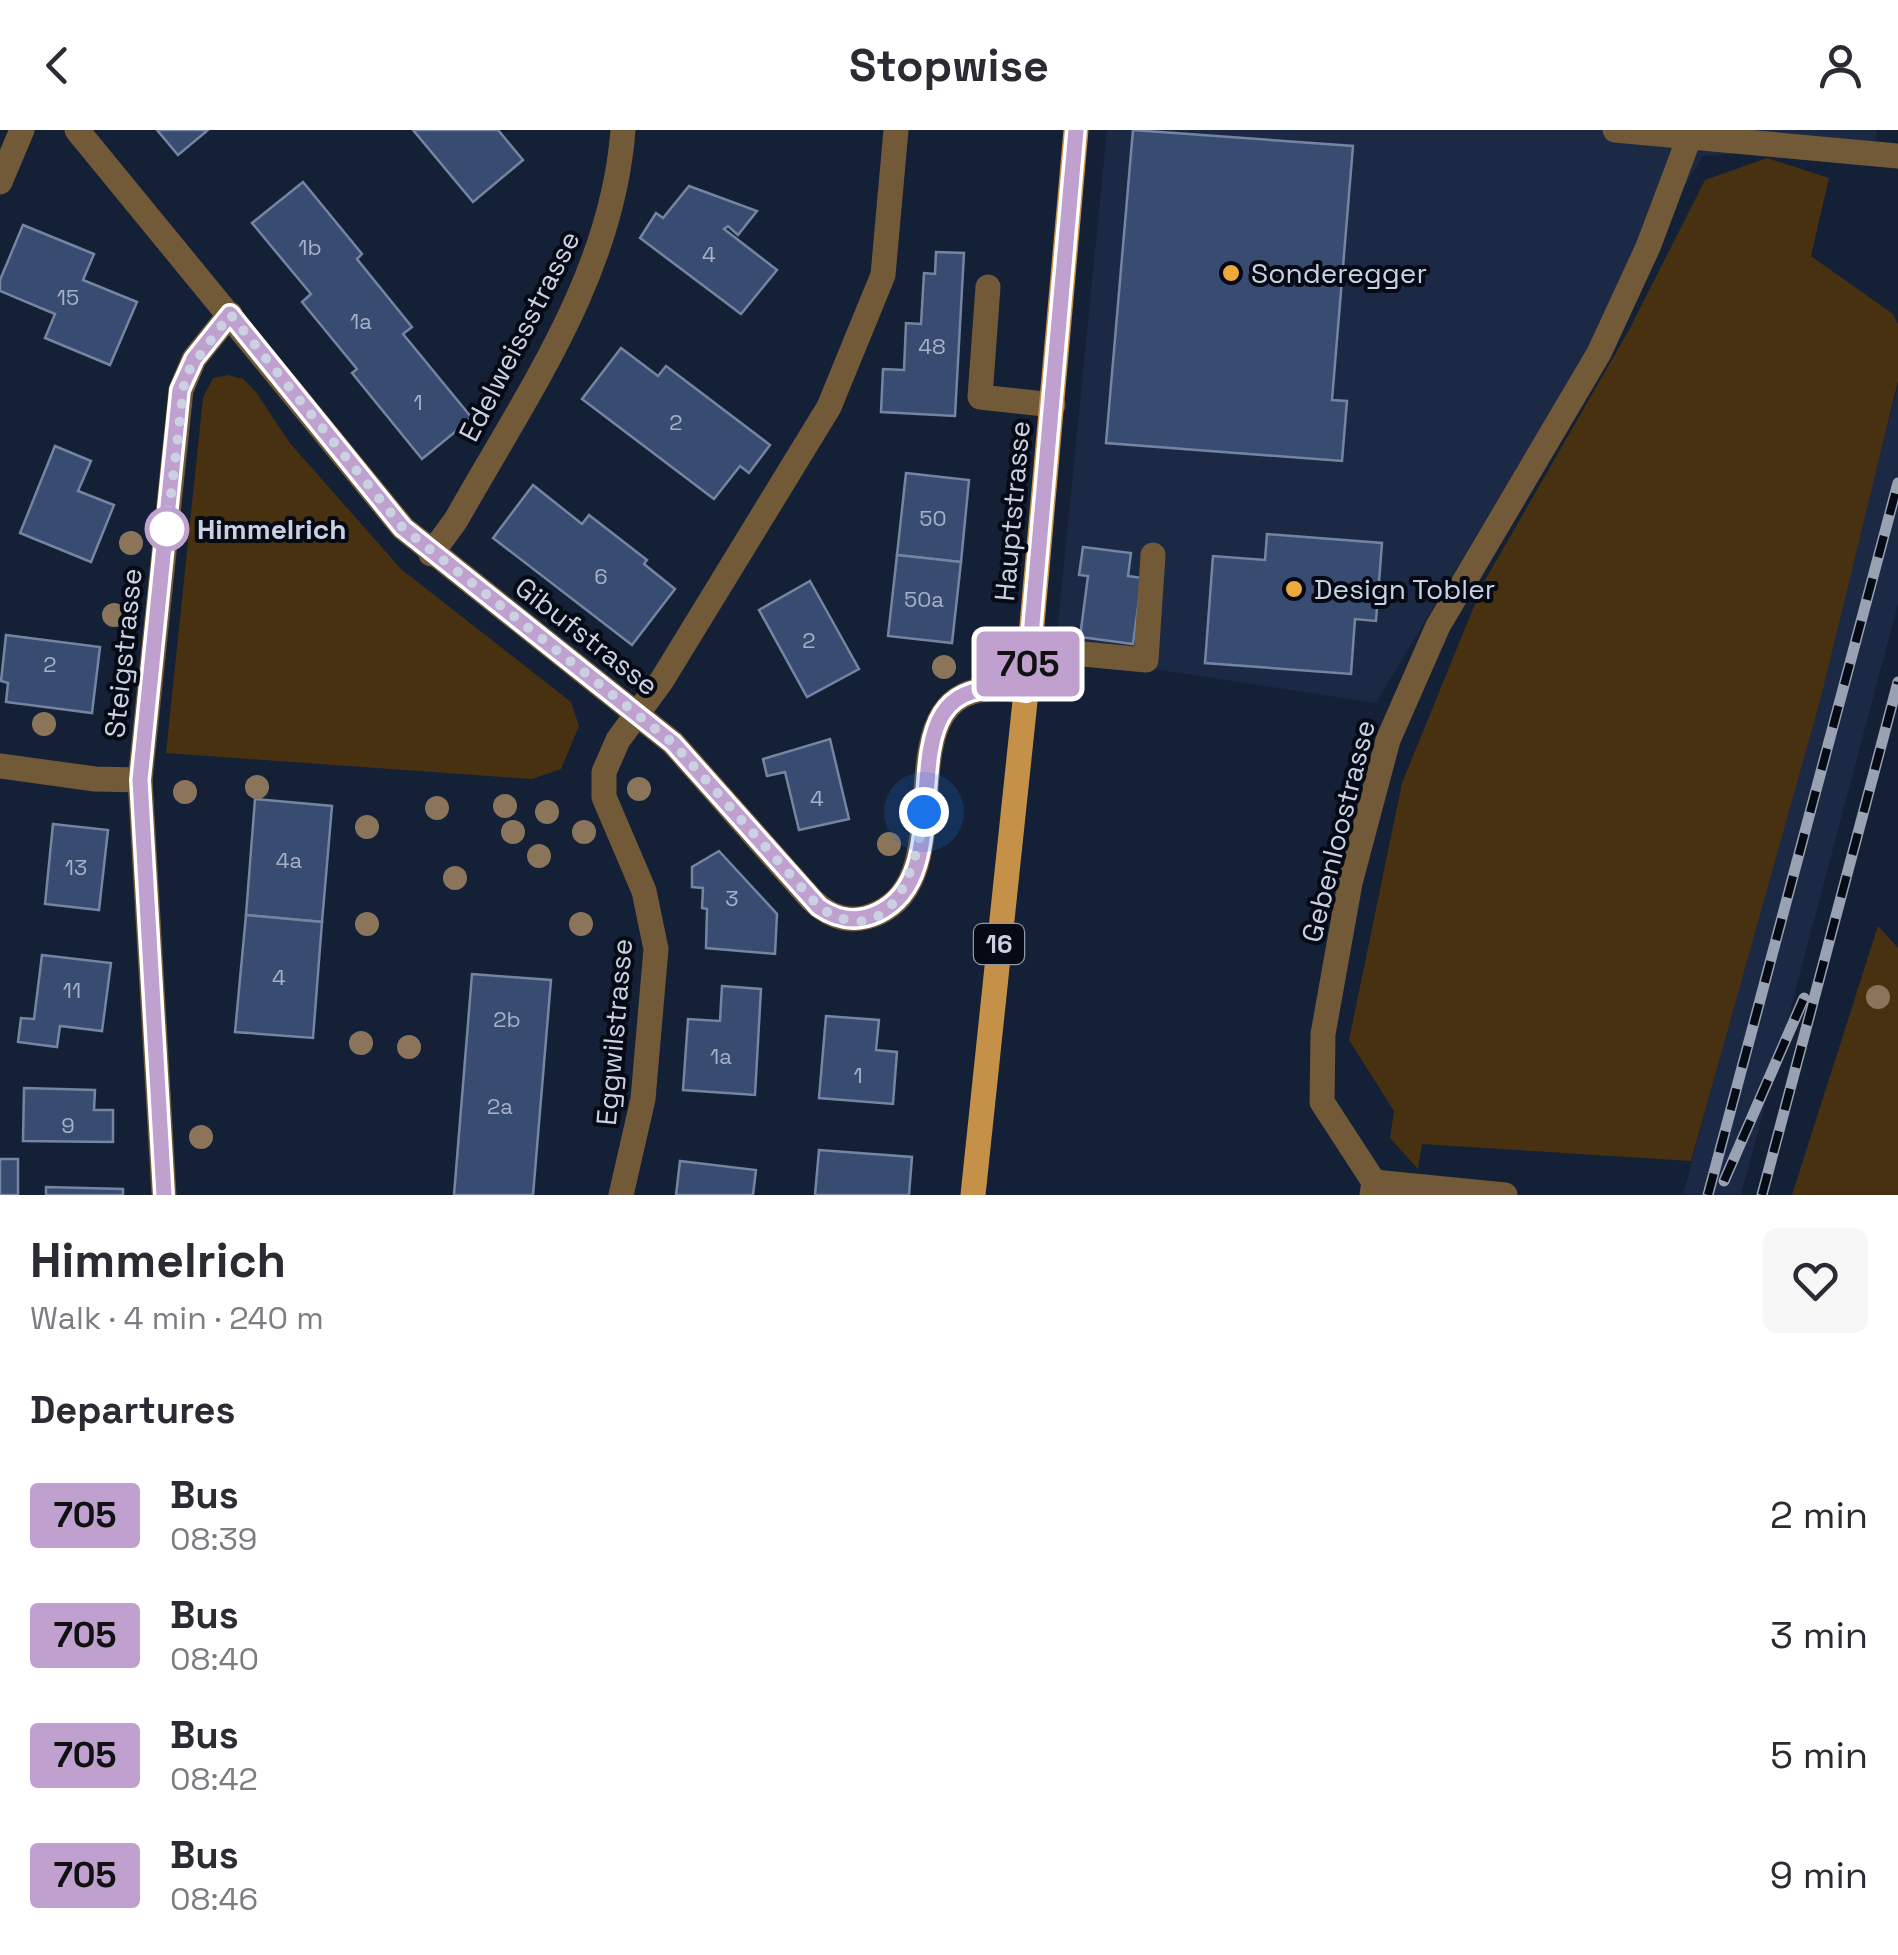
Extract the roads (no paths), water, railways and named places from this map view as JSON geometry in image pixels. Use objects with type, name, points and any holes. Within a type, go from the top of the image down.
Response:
[{"type":"main road","name":"Hauptstrasse","points":[[973,1195],[1026,692],[1076,130]]},
{"type":"street","points":[[0,182],[22,130]]},
{"type":"street","name":"Gibufstrasse","points":[[77,130],[377,498],[430,554],[638,711],[673,743],[812,900],[830,914],[858,919],[892,905],[912,876],[934,740],[945,708],[972,690],[1001,687],[1026,692]]},
{"type":"street","name":"Edelweissstrasse","points":[[430,554],[456,520],[593,267],[619,179],[623,130]]},
{"type":"street","name":"Eggwilstrasse","points":[[621,1195],[643,1099],[656,949],[644,891],[609,812],[603,784],[607,761],[804,454],[829,407],[883,276],[896,130]]},
{"type":"street","points":[[1616,130],[1691,133],[1898,156]]},
{"type":"street","name":"Gebenloostrasse","points":[[1505,1195],[1373,1189],[1322,1102],[1323,1034],[1350,884],[1388,740],[1438,626],[1598,353],[1648,248],[1691,133]]},
{"type":"street","points":[[988,287],[980,396],[1053,405]]},
{"type":"street","name":"Steigstrasse","points":[[164,1195],[140,780],[180,390],[194,359],[230,314]]},
{"type":"street","points":[[1030,649],[1146,660],[1153,554]]},
{"type":"street","points":[[0,766],[95,779],[140,780]]},
{"type":"railway","points":[[1708,1195],[1898,483]]},
{"type":"railway","points":[[1762,1195],[1898,682]]},
{"type":"railway","points":[[1724,1181],[1804,998]]},
{"type":"place","name":"Sonderegger","points":[[1231,273]]},
{"type":"place","name":"Himmelrich","points":[[167,529]]},
{"type":"place","name":"Design Tobler","points":[[1294,589]]}]
